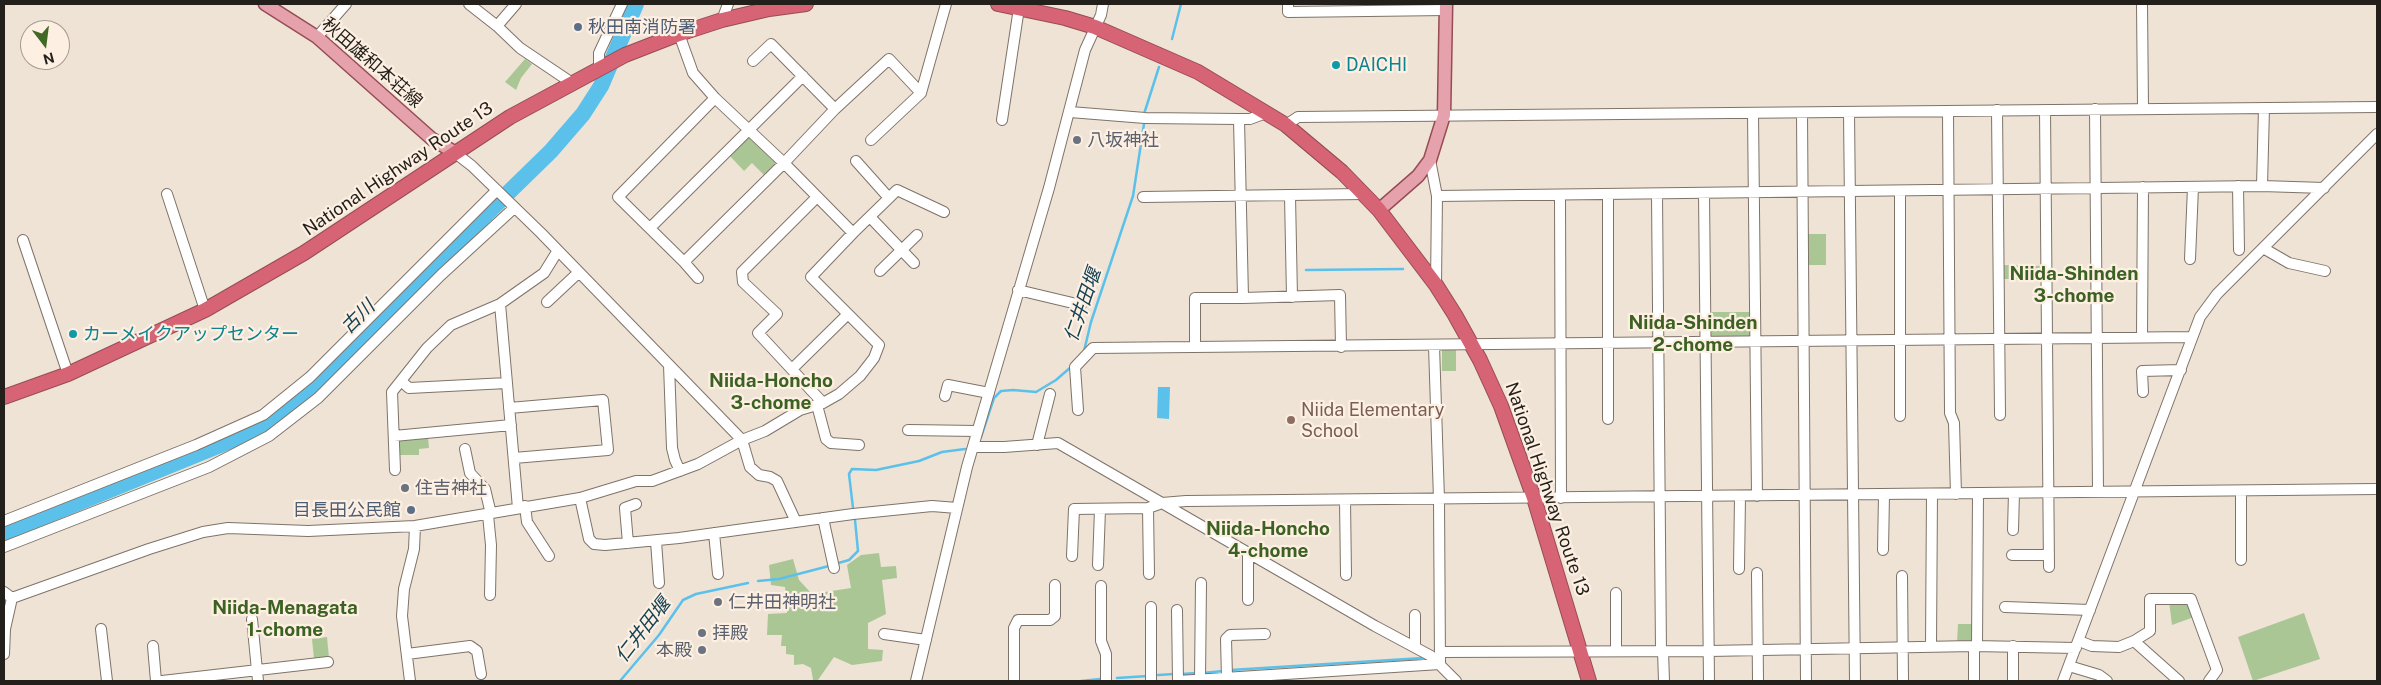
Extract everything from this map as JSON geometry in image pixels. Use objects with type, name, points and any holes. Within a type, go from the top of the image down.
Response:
[{"type":"highway","name":"National Highway Route 13","points":[[4,395],[68,374],[145,340],[205,310],[304,253],[510,116],[625,55],[722,20],[769,9],[806,4]]},
{"type":"highway","name":"National Highway Route 13","points":[[998,4],[1095,27],[1198,72],[1286,125],[1342,172],[1379,210],[1436,285],[1472,344],[1501,406],[1534,498],[1589,681]]},
{"type":"main road","name":"秋田雄和本荘線","points":[[265,4],[317,37],[432,139],[454,152]]},
{"type":"main road","points":[[1379,210],[1418,176],[1430,160],[1444,115],[1446,7]]},
{"type":"street","points":[[317,37],[346,4]]},
{"type":"street","points":[[469,4],[526,52],[572,83]]},
{"type":"street","points":[[497,26],[516,4]]},
{"type":"street","points":[[600,68],[598,53],[622,4]]},
{"type":"street","points":[[722,20],[728,4]]},
{"type":"street","points":[[871,140],[921,93],[946,4]]},
{"type":"street","points":[[916,681],[977,431],[1070,112],[1085,50],[1103,4]]},
{"type":"street","points":[[1288,4],[1288,12],[1446,7]]},
{"type":"street","points":[[2142,4],[2143,108]]},
{"type":"street","points":[[1002,120],[1019,8]]},
{"type":"street","points":[[679,34],[693,73],[715,98],[784,163],[853,233]]},
{"type":"street","points":[[753,61],[771,44],[835,109]]},
{"type":"street","points":[[684,262],[784,163],[835,109],[890,59],[921,93]]},
{"type":"street","points":[[650,228],[803,76]]},
{"type":"street","points":[[698,278],[618,197],[715,98]]},
{"type":"street","points":[[1286,125],[1298,117],[2377,107]]},
{"type":"street","points":[[2262,186],[2264,108]]},
{"type":"street","points":[[2095,109],[2098,492]]},
{"type":"street","points":[[1997,110],[2000,415]]},
{"type":"street","points":[[2045,110],[2049,567]]},
{"type":"street","points":[[1948,111],[1950,413],[1954,423],[1956,494]]},
{"type":"street","points":[[1070,112],[1145,118],[1239,119],[1250,119],[1266,113]]},
{"type":"street","points":[[1849,112],[1855,681]]},
{"type":"street","points":[[1753,113],[1757,496]]},
{"type":"street","points":[[1802,113],[1806,681]]},
{"type":"street","points":[[1239,119],[1243,298]]},
{"type":"street","points":[[2063,681],[2200,317],[2217,294],[2377,134]]},
{"type":"street","points":[[454,152],[498,191],[742,440],[750,467],[759,475],[770,477],[777,481],[796,522]]},
{"type":"street","points":[[1430,160],[1437,196],[1436,285]]},
{"type":"street","points":[[856,161],[889,198]]},
{"type":"street","points":[[1437,196],[2193,186],[2324,188]]},
{"type":"street","points":[[2190,259],[2193,186]]},
{"type":"street","points":[[2238,186],[2239,250]]},
{"type":"street","points":[[2142,336],[2143,187]]},
{"type":"street","points":[[4,654],[8,595],[203,532],[228,528],[308,531],[415,526],[580,498],[636,481],[652,481],[698,464],[742,440],[765,431],[800,410],[820,404],[838,394],[860,376],[874,358],[879,344],[811,277],[897,190],[944,212]]},
{"type":"street","points":[[4,521],[196,445],[264,414],[310,377],[498,191]]},
{"type":"street","points":[[1900,191],[1900,416]]},
{"type":"street","points":[[1704,193],[1709,681]]},
{"type":"street","points":[[167,194],[205,310]]},
{"type":"street","points":[[1142,197],[1363,194]]},
{"type":"street","points":[[1608,194],[1608,419]]},
{"type":"street","points":[[1657,194],[1662,651],[1664,681]]},
{"type":"street","points":[[1560,195],[1562,343],[1561,498]]},
{"type":"street","points":[[1290,196],[1292,297]]},
{"type":"street","points":[[818,197],[742,272],[743,282],[777,314],[758,333],[792,369],[820,404],[826,439],[831,442],[859,445]]},
{"type":"street","points":[[4,547],[208,466],[269,436],[318,398],[434,281],[512,207]]},
{"type":"street","points":[[870,217],[914,263]]},
{"type":"street","points":[[880,271],[917,235]]},
{"type":"street","points":[[23,240],[68,374]]},
{"type":"street","points":[[2264,248],[2289,263],[2325,271]]},
{"type":"street","points":[[395,470],[392,392],[427,348],[451,325],[500,304],[544,273],[557,252]]},
{"type":"street","points":[[547,302],[578,273]]},
{"type":"street","points":[[1018,290],[1081,305]]},
{"type":"street","points":[[1195,347],[1195,298],[1340,296],[1341,347]]},
{"type":"street","points":[[500,304],[514,458],[521,507],[527,522],[549,556]]},
{"type":"street","points":[[792,369],[848,314]]},
{"type":"street","points":[[1078,410],[1075,367],[1093,348],[1999,340],[2142,336],[2192,337]]},
{"type":"street","points":[[1434,346],[1442,652],[1440,664]]},
{"type":"street","points":[[669,365],[672,448],[680,471]]},
{"type":"street","points":[[2143,392],[2142,371],[2181,370]]},
{"type":"street","points":[[401,381],[409,388],[507,382]]},
{"type":"street","points":[[945,396],[948,385],[989,392]]},
{"type":"street","points":[[1037,445],[1050,394]]},
{"type":"street","points":[[509,408],[603,400],[608,450],[514,458]]},
{"type":"street","points":[[394,436],[511,425]]},
{"type":"street","points":[[908,430],[977,431]]},
{"type":"street","points":[[973,447],[1058,443],[1248,553],[1415,646],[1440,664],[1456,681]]},
{"type":"street","points":[[465,449],[470,473],[485,489],[491,545],[490,595]]},
{"type":"street","points":[[1072,556],[1074,509],[1148,508],[1162,503],[1186,501],[2377,490]]},
{"type":"street","points":[[2241,491],[2241,560]]},
{"type":"street","points":[[2013,530],[2014,493]]},
{"type":"street","points":[[1883,550],[1884,494]]},
{"type":"street","points":[[1932,494],[1932,646]]},
{"type":"street","points":[[1974,681],[1978,494]]},
{"type":"street","points":[[1739,569],[1740,496]]},
{"type":"street","points":[[580,498],[589,539],[594,544],[656,540],[932,506],[958,508]]},
{"type":"street","points":[[1345,500],[1346,575]]},
{"type":"street","points":[[628,543],[625,508],[636,504]]},
{"type":"street","points":[[1148,508],[1149,574]]},
{"type":"street","points":[[1098,565],[1100,509]]},
{"type":"street","points":[[823,518],[833,565]]},
{"type":"street","points":[[410,681],[402,616],[404,589],[414,550],[415,526]]},
{"type":"street","points":[[714,533],[718,574]]},
{"type":"street","points":[[656,540],[659,583]]},
{"type":"street","points":[[1248,553],[1248,600]]},
{"type":"street","points":[[2012,555],[2049,555]]},
{"type":"street","points":[[1757,573],[1758,681]]},
{"type":"street","points":[[1902,576],[1903,681]]},
{"type":"street","points":[[1201,583],[1206,680]]},
{"type":"street","points":[[1014,681],[1014,628],[1018,620],[1050,620],[1055,616],[1055,585]]},
{"type":"street","points":[[1101,586],[1101,641],[1106,654],[1106,681]]},
{"type":"street","points":[[1616,592],[1616,651]]},
{"type":"street","points":[[1442,652],[1709,651],[2077,644],[2119,647],[2150,632],[2150,599],[2191,599],[2217,670],[2209,681]]},
{"type":"street","points":[[1151,607],[1152,681]]},
{"type":"street","points":[[2004,607],[2090,610]]},
{"type":"street","points":[[1177,610],[1178,681],[1440,664]]},
{"type":"street","points":[[1414,615],[1415,646]]},
{"type":"street","points":[[252,619],[257,676]]},
{"type":"street","points":[[101,629],[107,681]]},
{"type":"street","points":[[884,634],[926,640]]},
{"type":"street","points":[[1227,678],[1226,639],[1230,635],[1265,634]]},
{"type":"street","points":[[2134,641],[2179,681]]},
{"type":"street","points":[[153,646],[156,681]]},
{"type":"street","points":[[407,654],[470,646],[477,651],[481,674]]},
{"type":"street","points":[[2013,646],[2013,681]]},
{"type":"street","points":[[162,681],[257,676],[328,662]]},
{"type":"street","points":[[2069,666],[2099,675],[2107,681]]},
{"type":"green space","points":[[525,59],[532,64],[521,78],[516,90],[505,82]]},
{"type":"green space","points":[[750,134],[778,162],[764,175],[752,163],[744,171],[729,155]]},
{"type":"green space","points":[[1806,234],[1826,234],[1826,265],[1807,265]]},
{"type":"green space","points":[[2004,265],[2042,266],[2042,279],[2004,279]]},
{"type":"green space","points":[[1712,312],[1753,312],[1753,336],[1711,336]]},
{"type":"green space","points":[[1442,350],[1456,350],[1456,371],[1442,371]]},
{"type":"green space","points":[[401,437],[428,437],[429,448],[419,449],[419,455],[398,455],[398,443]]},
{"type":"green space","points":[[879,553],[881,567],[896,566],[897,578],[882,580],[886,614],[868,623],[868,649],[883,650],[882,661],[852,665],[834,657],[818,680],[813,680],[811,668],[803,664],[794,665],[794,655],[786,654],[786,646],[781,646],[782,635],[767,635],[768,614],[787,613],[785,587],[771,585],[769,565],[793,559],[799,580],[812,594],[851,588],[847,565],[861,555]]},
{"type":"green space","points":[[2169,601],[2186,601],[2194,617],[2172,625]]},
{"type":"green space","points":[[2304,613],[2320,659],[2253,681],[2238,637]]},
{"type":"green space","points":[[1958,624],[1975,624],[1975,638],[1970,643],[1957,642]]},
{"type":"green space","points":[[327,637],[329,658],[314,659],[312,639]]},
{"type":"water","points":[[1158,387],[1170,387],[1169,419],[1157,418]]},
{"type":"waterway","name":"古川","points":[[4,533],[247,434],[279,415],[339,364],[428,271],[551,151],[583,114],[601,86],[636,4]]},
{"type":"waterway","points":[[1172,39],[1181,4]]},
{"type":"waterway","points":[[1144,114],[1159,67]]},
{"type":"waterway","name":"仁井田堰","points":[[1084,351],[1091,322],[1133,196],[1144,124]]},
{"type":"waterway","points":[[1306,270],[1403,269]]},
{"type":"waterway","name":"仁井田堰","points":[[981,437],[994,398],[1001,391],[1036,392],[1056,380],[1071,367]]},
{"type":"waterway","name":"仁井田堰","points":[[853,508],[849,474],[852,469],[876,470],[919,461],[942,452],[965,449]]},
{"type":"waterway","name":"仁井田堰","points":[[835,564],[849,560],[858,551],[855,520]]},
{"type":"waterway","name":"仁井田堰","points":[[758,581],[779,579],[829,566]]},
{"type":"waterway","name":"仁井田堰","points":[[620,681],[659,635],[683,600],[696,594],[748,583]]},
{"type":"waterway","points":[[1231,670],[1423,658]]},
{"type":"waterway","points":[[1203,673],[1223,671]]},
{"type":"waterway","points":[[1182,674],[1196,673]]},
{"type":"waterway","points":[[1158,675],[1174,674]]},
{"type":"waterway","points":[[1117,678],[1148,676]]},
{"type":"waterway","points":[[1081,681],[1100,679]]},
{"type":"place","name":"秋田南消防署","points":[[578,27]]},
{"type":"place","name":"DAICHI","points":[[1336,65]]},
{"type":"place","name":"八坂神社","points":[[1077,140]]},
{"type":"place","name":"カーメイクアップセンター","points":[[73,334]]},
{"type":"place","name":"Niida Elementary School","points":[[1291,420]]},
{"type":"place","name":"住吉神社","points":[[405,488]]},
{"type":"place","name":"目長田公民館","points":[[411,510]]},
{"type":"place","name":"仁井田神明社","points":[[718,602]]},
{"type":"place","name":"拝殿","points":[[702,633]]},
{"type":"place","name":"本殿","points":[[702,650]]},
{"type":"district","name":"Niida-Shinden 3-chome","points":[[2074,285]]},
{"type":"district","name":"Niida-Shinden 2-chome","points":[[1693,334]]},
{"type":"district","name":"Niida-Honcho 3-chome","points":[[771,392]]},
{"type":"district","name":"Niida-Honcho 4-chome","points":[[1268,540]]},
{"type":"district","name":"Niida-Menagata 1-chome","points":[[285,619]]}]
